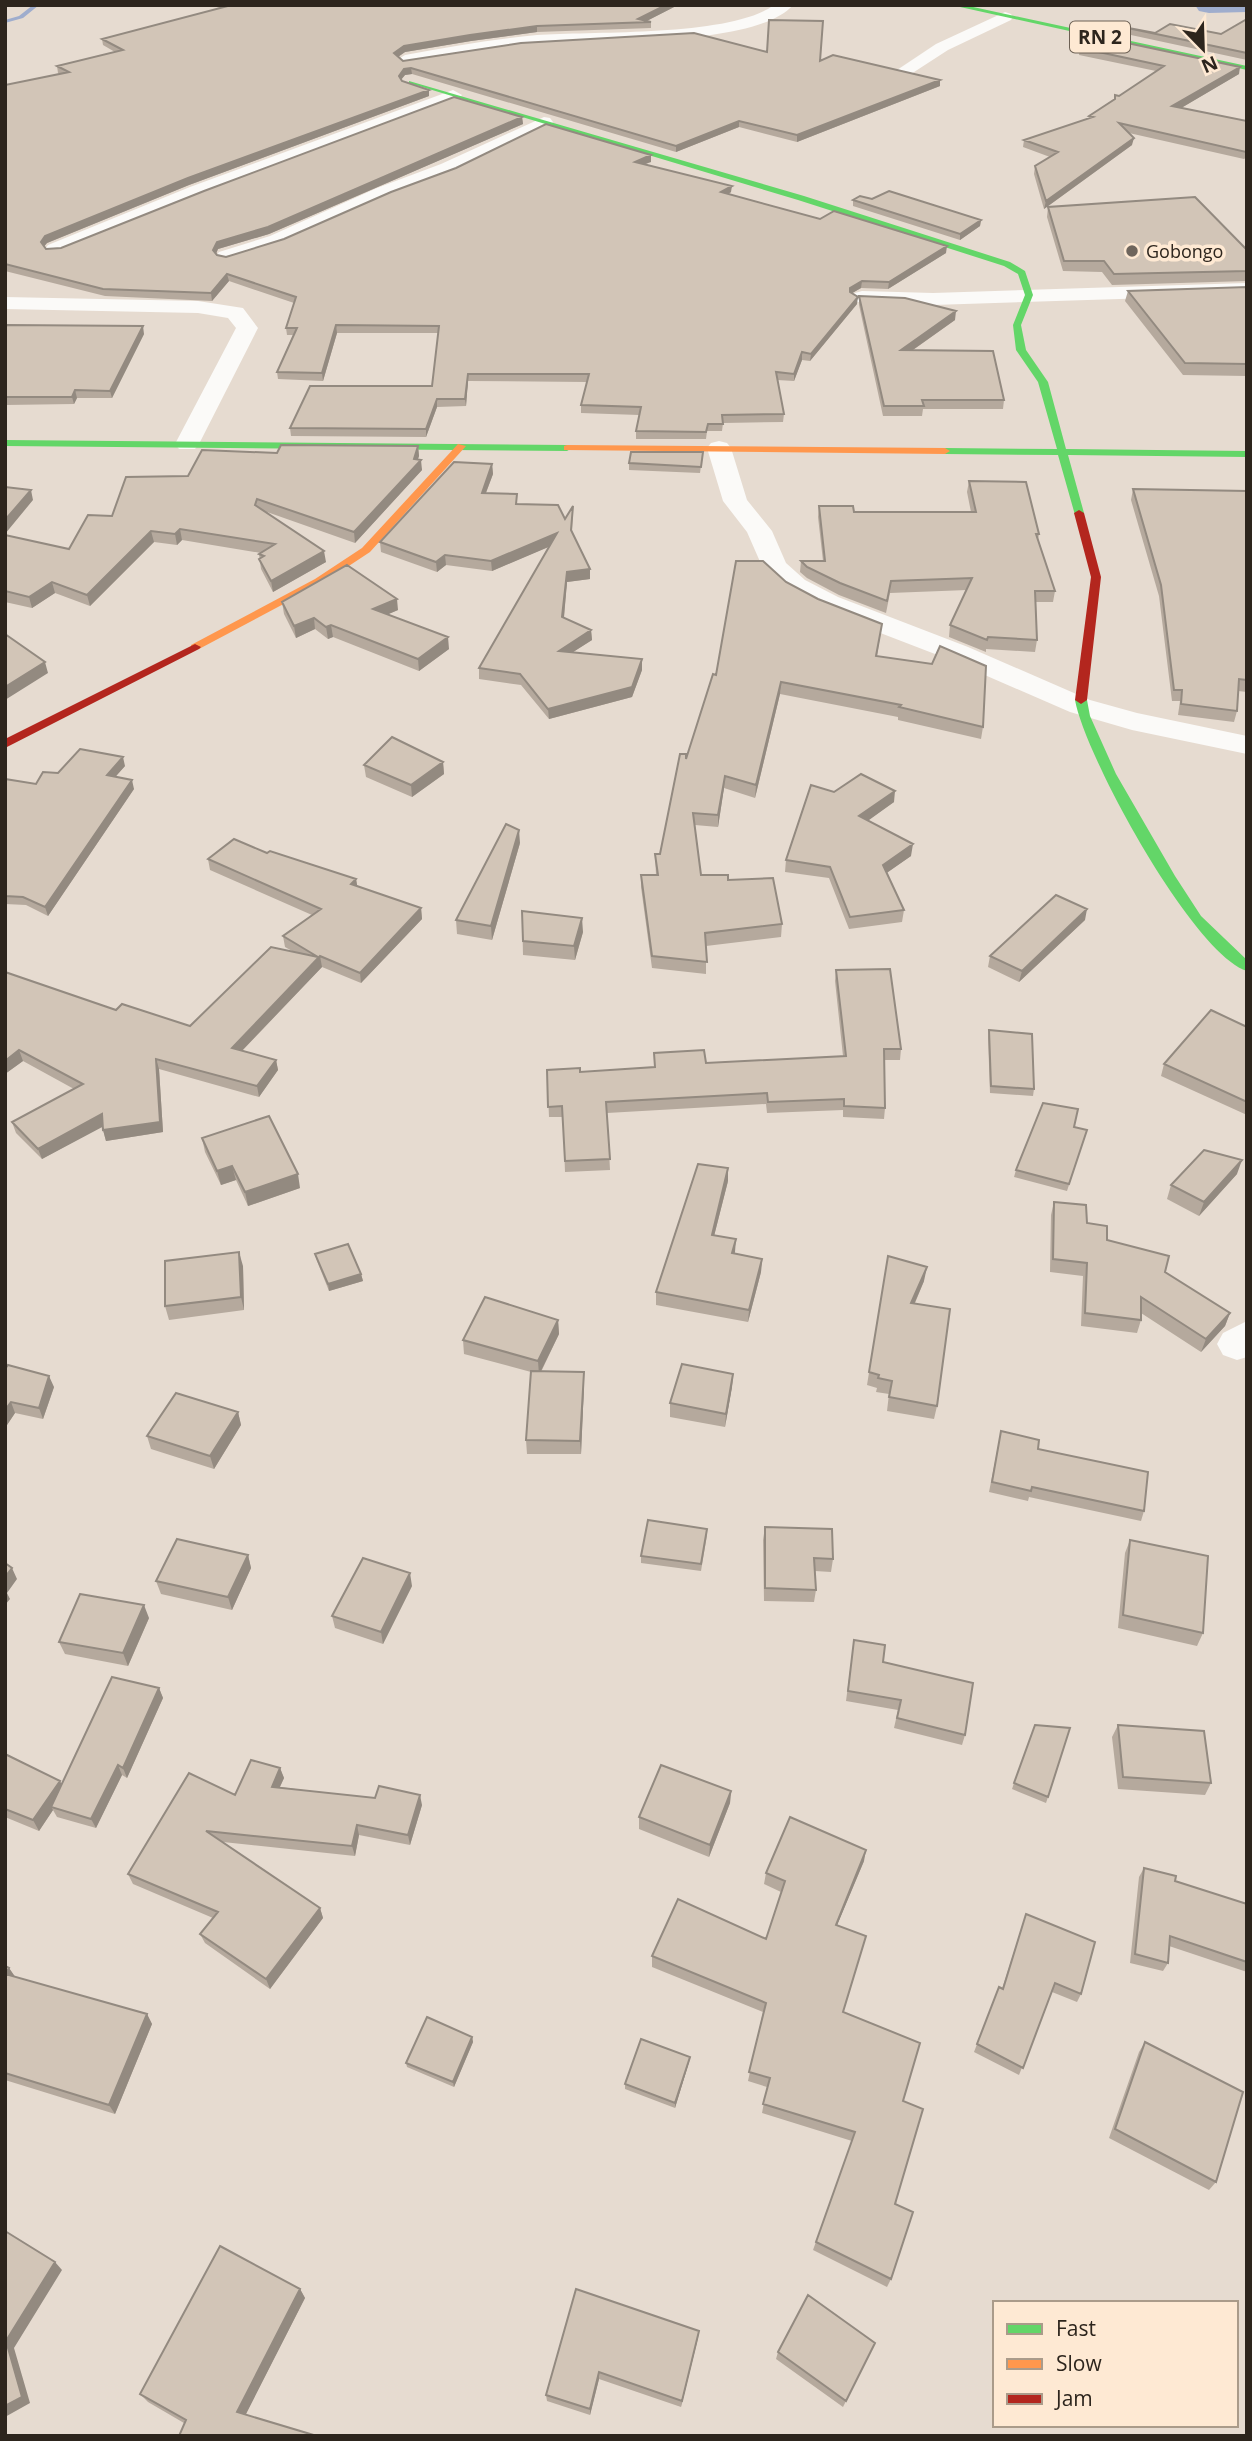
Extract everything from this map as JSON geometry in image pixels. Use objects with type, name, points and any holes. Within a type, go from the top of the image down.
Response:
[{"type":"street","points":[[405,60],[535,40],[632,37],[707,29],[776,14],[785,5]]},
{"type":"street","name":"RN 2","points":[[954,5],[1247,68]]},
{"type":"street","points":[[905,70],[942,47],[1004,17]]},
{"type":"street","points":[[411,82],[801,198],[1007,264],[1022,273],[1029,295],[1017,325],[1021,350],[1043,382],[1096,577],[1080,706],[1086,723],[1166,872],[1191,910],[1229,956],[1247,967]]},
{"type":"street","points":[[55,249],[197,191],[453,95]]},
{"type":"street","points":[[226,257],[277,240],[384,192],[449,168],[544,122]]},
{"type":"street","points":[[862,297],[933,299],[1247,289]]},
{"type":"street","points":[[5,303],[198,307],[235,313],[247,328],[187,444]]},
{"type":"street","points":[[5,443],[1247,454]]},
{"type":"street","points":[[5,744],[164,664],[337,569],[366,550],[461,446]]},
{"type":"street","points":[[719,448],[735,501],[759,531],[774,567],[796,586],[828,603],[958,653],[1080,706],[1132,721],[1247,746]]},
{"type":"building","points":[[226,5],[666,5],[638,19],[651,22],[537,26],[404,46],[394,53],[403,61],[521,43],[694,33],[767,52],[769,20],[823,21],[820,61],[833,55],[940,80],[797,135],[739,121],[676,146],[411,68],[404,69],[399,76],[402,81],[429,90],[188,178],[45,236],[41,242],[46,249],[61,248],[454,97],[522,117],[268,227],[217,242],[213,250],[217,255],[226,257],[284,239],[391,192],[456,168],[546,124],[651,155],[635,162],[732,186],[721,192],[820,219],[834,211],[947,246],[889,282],[862,281],[850,288],[850,292],[858,297],[811,354],[802,352],[794,374],[776,372],[784,414],[722,415],[723,424],[708,424],[706,432],[636,431],[641,407],[581,405],[589,374],[468,374],[465,399],[437,399],[426,429],[290,428],[310,386],[432,386],[439,326],[336,325],[322,373],[277,372],[297,328],[286,328],[296,297],[227,274],[211,293],[103,289],[5,264],[5,85],[69,72],[57,66],[123,50],[102,39],[228,6]]},
{"type":"building","points":[[1247,19],[1247,53],[1118,26],[1155,33],[1170,24],[1221,34]]},
{"type":"building","points":[[1099,37],[1240,67],[1172,106],[1247,121],[1247,151],[1119,123],[1134,138],[1046,201],[1035,166],[1058,152],[1024,140],[1093,117],[1089,116],[1115,99],[1115,95],[1119,96],[1164,66],[1080,48]]},
{"type":"building","points":[[889,191],[981,220],[960,234],[853,200],[860,196],[872,199]]},
{"type":"building","points":[[1195,197],[1247,250],[1247,271],[1114,274],[1104,261],[1064,261],[1048,207]]},
{"type":"building","points":[[1247,287],[1247,364],[1185,363],[1128,291]]},
{"type":"building","points":[[859,296],[905,298],[956,311],[901,350],[993,351],[1004,400],[922,400],[924,406],[884,406]]},
{"type":"building","points":[[7,325],[143,326],[110,391],[75,390],[72,397],[5,397]]},
{"type":"building","points":[[281,445],[418,446],[414,459],[421,460],[354,532],[257,499],[255,505],[324,551],[271,581],[259,559],[264,556],[259,554],[275,544],[180,529],[175,534],[151,531],[87,595],[52,582],[29,597],[5,591],[5,535],[69,549],[88,515],[112,516],[126,477],[188,476],[202,450],[277,453]]},
{"type":"building","points":[[631,452],[703,452],[701,467],[629,463]]},
{"type":"building","points":[[454,462],[492,464],[482,493],[517,494],[516,504],[558,505],[565,519],[573,506],[571,530],[590,569],[567,572],[562,617],[591,630],[559,651],[642,659],[632,687],[548,709],[520,674],[479,668],[557,533],[491,561],[445,555],[436,562],[380,542]]},
{"type":"building","points":[[969,481],[1026,482],[1039,534],[1036,534],[1055,591],[1035,591],[1037,640],[988,637],[987,640],[950,625],[972,578],[891,581],[887,601],[840,583],[807,567],[801,561],[825,561],[819,506],[853,506],[854,512],[976,512]]},
{"type":"building","points":[[5,487],[31,490],[5,520]]},
{"type":"building","points":[[1133,489],[1247,491],[1247,680],[1239,679],[1237,711],[1181,704],[1182,690],[1174,690],[1161,585]]},
{"type":"building","points":[[736,561],[763,561],[786,582],[818,599],[882,624],[876,656],[932,664],[940,646],[986,666],[983,727],[899,707],[901,705],[781,682],[756,785],[725,776],[718,815],[693,813],[701,875],[728,875],[728,880],[773,878],[782,924],[705,933],[707,962],[652,956],[641,875],[658,875],[655,854],[660,854],[680,754],[686,754],[686,759],[713,674],[716,675]]},
{"type":"building","points":[[347,565],[397,599],[373,609],[448,637],[418,659],[331,625],[326,627],[314,618],[294,626],[282,602]]},
{"type":"building","points":[[5,634],[45,662],[5,687]]},
{"type":"building","points":[[392,737],[443,762],[411,785],[364,765]]},
{"type":"building","points":[[80,749],[123,757],[107,775],[132,780],[45,907],[23,897],[5,896],[5,779],[36,784],[43,772],[58,773]]},
{"type":"building","points":[[861,774],[895,791],[859,816],[913,844],[883,865],[904,910],[850,917],[830,867],[786,860],[811,785],[834,792]]},
{"type":"building","points":[[506,824],[519,830],[491,926],[456,920]]},
{"type":"building","points":[[234,839],[267,853],[270,851],[356,879],[351,884],[421,908],[360,973],[320,956],[232,1048],[276,1060],[257,1086],[156,1059],[160,1122],[103,1130],[102,1114],[38,1149],[12,1122],[83,1084],[19,1050],[5,1061],[5,972],[116,1010],[122,1004],[190,1026],[271,947],[318,957],[283,936],[321,909],[208,859]]},
{"type":"building","points":[[1056,895],[1087,909],[1022,971],[990,956]]},
{"type":"building","points":[[522,911],[582,918],[574,946],[523,941]]},
{"type":"building","points":[[890,969],[901,1049],[884,1049],[885,1108],[844,1106],[844,1099],[768,1102],[767,1093],[606,1102],[610,1159],[565,1161],[562,1106],[548,1107],[547,1070],[580,1068],[580,1072],[655,1067],[654,1053],[704,1050],[706,1063],[846,1056],[836,970]]},
{"type":"building","points":[[1211,1010],[1247,1027],[1247,1102],[1164,1064]]},
{"type":"building","points":[[989,1030],[1032,1034],[1034,1089],[991,1086]]},
{"type":"building","points":[[1043,1103],[1078,1109],[1074,1127],[1087,1130],[1069,1184],[1016,1170]]},
{"type":"building","points":[[269,1116],[298,1174],[245,1192],[232,1166],[217,1171],[202,1138]]},
{"type":"building","points":[[1204,1150],[1242,1160],[1204,1202],[1171,1185]]},
{"type":"building","points":[[698,1164],[728,1168],[712,1235],[736,1239],[732,1253],[762,1259],[749,1310],[656,1292]]},
{"type":"building","points":[[1054,1202],[1086,1205],[1087,1223],[1107,1226],[1107,1240],[1169,1256],[1165,1272],[1230,1313],[1206,1339],[1141,1297],[1141,1320],[1085,1313],[1087,1263],[1053,1259]]},
{"type":"building","points":[[348,1244],[361,1274],[328,1284],[315,1254]]},
{"type":"building","points":[[239,1252],[241,1297],[165,1306],[165,1261]]},
{"type":"building","points":[[888,1256],[927,1267],[911,1303],[950,1309],[937,1406],[889,1397],[892,1381],[878,1378],[879,1375],[869,1372]]},
{"type":"building","points":[[485,1297],[558,1320],[538,1361],[463,1340]]},
{"type":"building","points":[[682,1364],[733,1374],[726,1414],[670,1403]]},
{"type":"building","points":[[8,1365],[49,1376],[39,1408],[11,1402],[5,1410],[5,1369]]},
{"type":"building","points":[[531,1371],[584,1372],[580,1441],[526,1440]]},
{"type":"building","points":[[176,1393],[238,1412],[210,1456],[147,1436]]},
{"type":"building","points":[[1001,1431],[1039,1440],[1038,1449],[1148,1472],[1144,1511],[1032,1487],[1031,1491],[992,1482]]},
{"type":"building","points":[[648,1520],[707,1529],[701,1564],[641,1556]]},
{"type":"building","points":[[765,1527],[832,1529],[833,1559],[814,1558],[816,1590],[765,1588]]},
{"type":"building","points":[[177,1539],[248,1555],[228,1597],[156,1581]]},
{"type":"building","points":[[1130,1540],[1208,1556],[1203,1633],[1123,1615]]},
{"type":"building","points":[[363,1558],[410,1573],[381,1632],[332,1616]]},
{"type":"building","points":[[5,1563],[12,1568],[5,1577]]},
{"type":"building","points":[[80,1594],[144,1605],[123,1653],[59,1642]]},
{"type":"building","points":[[854,1640],[885,1645],[883,1662],[973,1683],[965,1735],[897,1718],[901,1700],[848,1691]]},
{"type":"building","points":[[112,1677],[159,1688],[123,1768],[118,1765],[91,1819],[51,1807]]},
{"type":"building","points":[[1035,1725],[1070,1728],[1048,1797],[1014,1783]]},
{"type":"building","points":[[1118,1725],[1204,1731],[1211,1783],[1123,1777]]},
{"type":"building","points":[[5,1754],[60,1781],[33,1820],[5,1809]]},
{"type":"building","points":[[251,1760],[280,1768],[272,1787],[375,1798],[379,1786],[420,1795],[408,1835],[357,1825],[352,1846],[206,1831],[320,1908],[266,1979],[200,1934],[218,1912],[128,1874],[189,1773],[235,1795]]},
{"type":"building","points":[[661,1765],[731,1791],[710,1845],[639,1817]]},
{"type":"building","points":[[790,1817],[866,1850],[836,1925],[866,1936],[843,2012],[920,2043],[903,2101],[923,2109],[895,2204],[913,2212],[891,2279],[816,2242],[855,2132],[763,2104],[770,2078],[749,2072],[766,2003],[652,1956],[678,1899],[766,1939],[785,1881],[766,1873]]},
{"type":"building","points":[[1144,1868],[1176,1876],[1175,1881],[1247,1904],[1247,1962],[1170,1936],[1168,1963],[1135,1954]]},
{"type":"building","points":[[1026,1914],[1095,1942],[1081,1994],[1055,1983],[1023,2068],[977,2044],[999,1987],[1003,1989]]},
{"type":"building","points":[[5,1974],[147,2014],[109,2105],[5,2073]]},
{"type":"building","points":[[427,2017],[472,2037],[453,2082],[406,2063]]},
{"type":"building","points":[[641,2039],[690,2057],[675,2103],[625,2084]]},
{"type":"building","points":[[1145,2042],[1243,2092],[1216,2182],[1115,2129]]},
{"type":"building","points":[[5,2231],[55,2262],[6,2341],[22,2397],[5,2406]]},
{"type":"building","points":[[220,2246],[300,2289],[237,2412],[317,2436],[179,2436],[186,2420],[140,2394]]},
{"type":"building","points":[[576,2289],[699,2331],[682,2401],[599,2372],[590,2409],[546,2395]]},
{"type":"building","points":[[808,2295],[875,2343],[846,2401],[778,2352]]},
{"type":"waterway","points":[[5,22],[21,17],[37,5]]},
{"type":"waterway","points":[[1209,5],[1240,5]]},
{"type":"traffic: fast","points":[[954,5],[1247,68]]},
{"type":"traffic: fast","points":[[411,82],[801,198],[1007,264],[1022,273],[1029,295],[1017,325],[1021,350],[1043,382],[1079,513]]},
{"type":"traffic: fast","points":[[5,443],[567,448]]},
{"type":"traffic: fast","points":[[945,451],[1247,454]]},
{"type":"traffic: fast","points":[[1081,700],[1094,742],[1168,876],[1202,926],[1247,967]]},
{"type":"traffic: slow","points":[[195,647],[319,581],[366,550],[461,446]]},
{"type":"traffic: slow","points":[[567,448],[945,451]]},
{"type":"traffic: jam","points":[[1079,513],[1096,577],[1081,700]]},
{"type":"traffic: jam","points":[[5,744],[195,647]]},
{"type":"place","name":"Gobongo","points":[[1132,251]]}]
